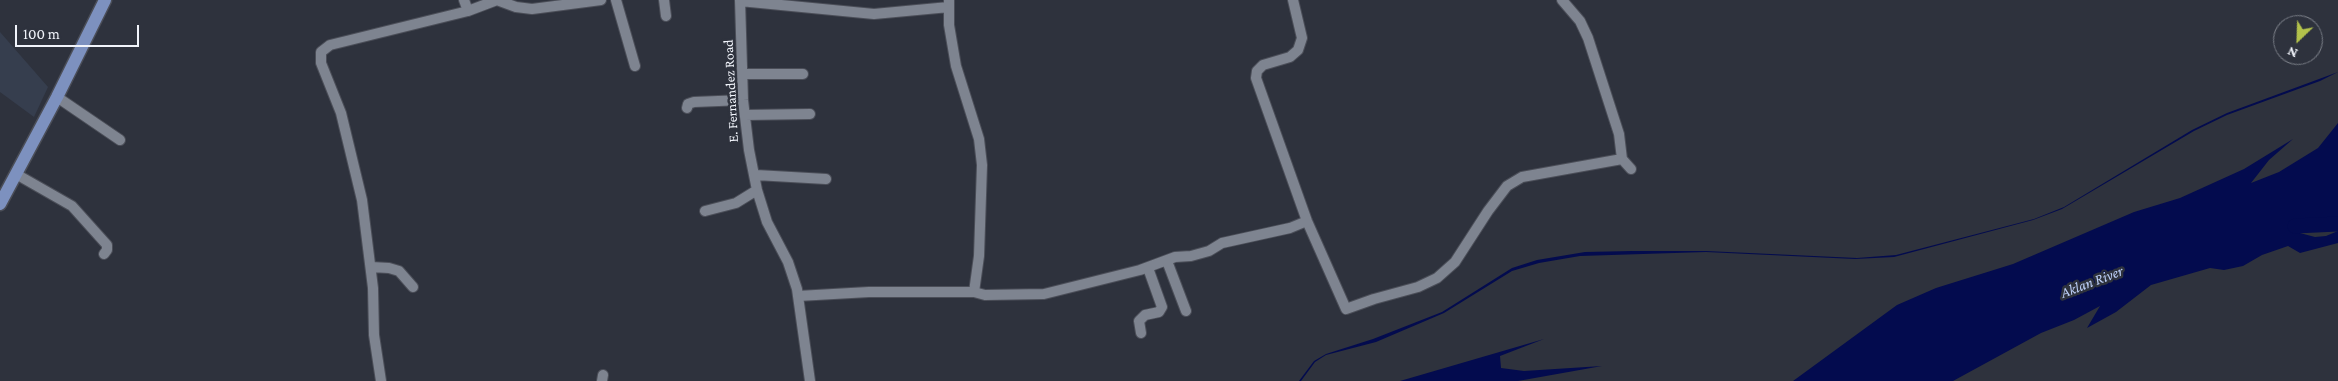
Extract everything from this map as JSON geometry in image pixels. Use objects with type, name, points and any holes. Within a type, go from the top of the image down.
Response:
[{"type":"main road","points":[[0,204],[57,97],[105,0]]},
{"type":"street","points":[[464,0],[468,11]]},
{"type":"street","points":[[381,381],[374,335],[371,267],[362,200],[340,113],[321,63],[321,52],[330,46],[468,11],[497,0],[516,7],[532,9],[601,0]]},
{"type":"street","points":[[616,0],[635,66]]},
{"type":"street","points":[[664,0],[666,16]]},
{"type":"street","points":[[740,0],[874,14],[949,4],[949,24],[956,66],[979,139],[982,165],[979,256],[974,292]]},
{"type":"street","name":"E. Fernandez Road","points":[[740,0],[744,74],[743,100],[749,150],[756,175],[757,190],[767,222],[788,262],[798,296],[810,381]]},
{"type":"street","points":[[1292,0],[1302,38],[1298,50],[1290,56],[1263,65],[1257,71],[1256,78],[1307,221],[1346,309],[1418,287],[1437,278],[1455,262],[1507,186],[1522,177],[1622,159]]},
{"type":"street","points":[[1562,0],[1580,21],[1588,38],[1619,134],[1622,159],[1631,169]]},
{"type":"street","points":[[744,74],[803,74]]},
{"type":"street","points":[[57,97],[120,140]]},
{"type":"street","points":[[687,108],[688,104],[694,102],[743,100]]},
{"type":"street","points":[[745,115],[810,114]]},
{"type":"street","points":[[16,174],[72,206],[107,245],[107,250],[104,254]]},
{"type":"street","points":[[756,175],[826,179]]},
{"type":"street","points":[[706,210],[736,203],[757,190]]},
{"type":"street","points":[[798,296],[869,292],[974,292],[985,295],[1044,294],[1148,268],[1175,257],[1191,256],[1209,251],[1222,243],[1290,228],[1307,221]]},
{"type":"street","points":[[1167,261],[1186,311]]},
{"type":"street","points":[[371,267],[389,268],[399,271],[413,287]]},
{"type":"street","points":[[1140,333],[1139,322],[1145,315],[1160,312],[1162,307],[1148,268]]},
{"type":"shaded area","points":[[0,32],[48,87],[34,117],[0,92]]},
{"type":"water","points":[[2338,72],[2320,81],[2227,115],[2194,131],[2062,209],[2033,220],[1894,257],[1855,259],[1706,252],[1580,256],[1539,263],[1512,271],[1444,313],[1376,342],[1326,355],[1315,362],[1301,381],[1299,381],[1314,361],[1326,354],[1373,339],[1442,312],[1512,268],[1537,260],[1585,252],[1632,251],[1706,251],[1857,258],[1896,255],[2034,219],[2064,207],[2192,130],[2227,113]]},
{"type":"water","points":[[2338,123],[2338,220],[2323,222],[2296,232],[2315,237],[2326,236],[2338,231],[2338,243],[2300,253],[2288,246],[2262,255],[2243,266],[2224,270],[2210,268],[2151,285],[2116,312],[2087,328],[2100,306],[2074,320],[2041,333],[1953,381],[1793,381],[1897,305],[1936,288],[2013,264],[2134,212],[2180,198],[2244,169],[2293,139],[2269,160],[2251,183],[2279,172],[2318,148]]},
{"type":"water","points":[[1544,339],[1500,356],[1501,368],[1524,371],[1602,366],[1518,381],[1400,381]]},
{"type":"waterway","name":"Aklan River","points":[[2295,226],[2338,224]]}]
